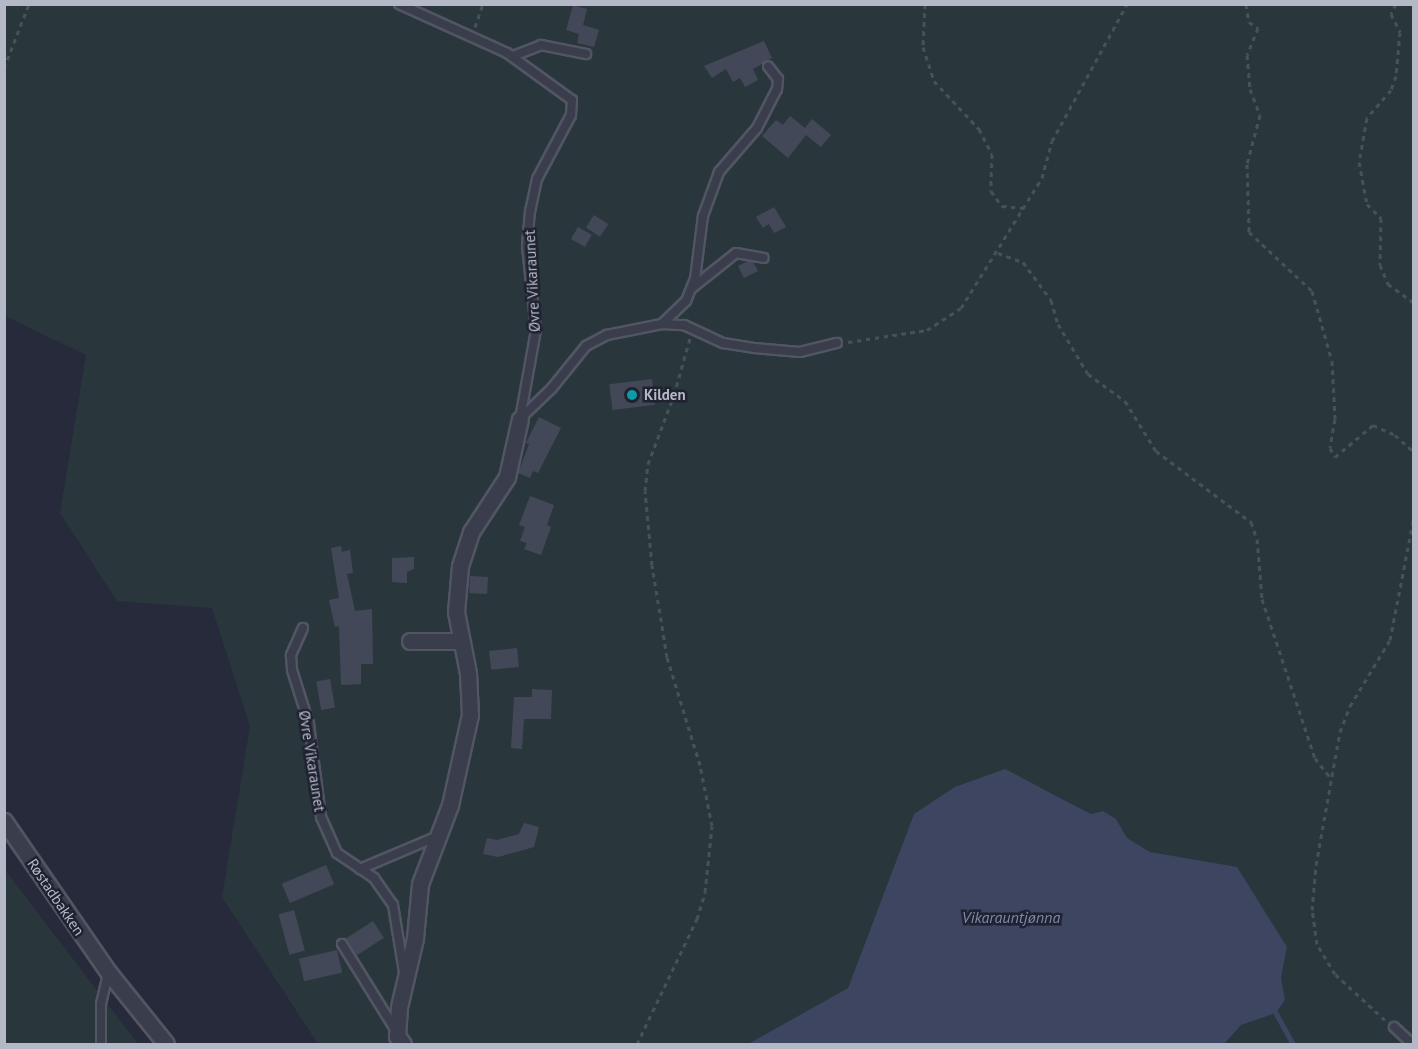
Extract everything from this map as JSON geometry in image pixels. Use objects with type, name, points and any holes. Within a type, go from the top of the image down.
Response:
[{"type":"street","name":"Øvre Vikaraunet","points":[[400,1040],[405,976],[415,938],[420,884],[460,769],[470,715],[468,673],[456,612],[460,566],[471,532],[507,477],[520,419]]},
{"type":"street","points":[[410,641],[461,641]]},
{"type":"street","name":"Røstadbakken","points":[[4,821],[109,973],[166,1044]]},
{"type":"lane","name":"Øvre Vikaraunet","points":[[399,4],[513,56],[572,100],[571,115],[537,179],[530,211],[527,246],[536,330],[520,419]]},
{"type":"lane","points":[[513,56],[541,45],[586,54]]},
{"type":"lane","points":[[662,324],[680,309],[692,288],[703,216],[719,172],[757,128],[777,89],[778,79],[768,66]]},
{"type":"lane","points":[[692,288],[736,253],[764,258]]},
{"type":"lane","points":[[520,419],[552,388],[586,346],[607,335],[662,324],[692,327],[723,343],[764,349],[800,352],[837,343]]},
{"type":"lane","name":"Øvre Vikaraunet","points":[[303,628],[291,655],[292,670],[309,724],[321,817],[337,854],[374,878],[393,905],[405,976]]},
{"type":"lane","points":[[360,869],[438,836]]},
{"type":"lane","name":"Øvre Vikaraunet","points":[[342,944],[400,1040]]},
{"type":"lane","points":[[101,1044],[101,1004],[109,973]]},
{"type":"lane","points":[[1394,1027],[1412,1044]]},
{"type":"path","points":[[4,68],[29,4]]},
{"type":"path","points":[[472,38],[483,4]]},
{"type":"path","points":[[925,4],[923,47],[934,81],[979,129],[992,154],[991,191],[1002,206],[1025,208]]},
{"type":"path","points":[[837,343],[927,330],[961,308],[998,253],[1042,178],[1052,141],[1127,4]]},
{"type":"path","points":[[1246,4],[1249,22],[1258,28],[1247,55],[1250,89],[1260,116],[1247,164],[1249,232],[1312,291],[1332,361],[1335,420],[1330,448],[1335,457],[1373,425],[1395,435],[1413,452]]},
{"type":"path","points":[[1396,4],[1391,14],[1400,32],[1396,76],[1391,90],[1366,118],[1359,162],[1367,204],[1381,218],[1380,265],[1388,284],[1413,303]]},
{"type":"path","points":[[998,253],[1023,262],[1051,300],[1058,324],[1088,374],[1125,401],[1156,451],[1251,522],[1257,539],[1262,599],[1315,758],[1330,777]]},
{"type":"path","points":[[637,1044],[697,919],[705,892],[712,826],[700,765],[667,657],[652,565],[645,491],[648,464],[674,394],[692,327]]},
{"type":"path","points":[[1394,1027],[1335,974],[1317,944],[1312,910],[1330,777],[1350,706],[1390,640],[1413,517]]},
{"type":"shaded area","points":[[4,5],[1413,5],[1413,1044],[1224,1044],[1240,1025],[1276,1013],[1285,1000],[1281,978],[1287,947],[1237,868],[1150,852],[1127,838],[1116,819],[1103,811],[1091,814],[1041,787],[914,814],[848,988],[748,1044],[318,1044],[222,897],[250,726],[212,608],[117,601],[60,513],[86,355],[5,316]]},
{"type":"shaded area","points":[[5,870],[138,1044],[5,1044]]},
{"type":"water","name":"Vikarauntjønna","points":[[1005,769],[1091,814],[1103,811],[1116,819],[1127,838],[1150,852],[1237,867],[1287,947],[1281,978],[1285,1000],[1276,1013],[1241,1025],[1224,1044],[748,1044],[848,988],[914,814],[955,787]]},
{"type":"building","points":[[573,5],[587,9],[583,25],[599,30],[594,47],[577,43],[579,34],[566,30]]},
{"type":"building","points":[[764,41],[772,58],[753,69],[758,80],[745,87],[740,78],[733,82],[726,69],[712,78],[704,66]]},
{"type":"building","points":[[790,116],[805,128],[812,119],[831,135],[821,147],[806,135],[788,158],[762,136],[776,120],[783,125]]},
{"type":"building","points":[[774,207],[786,227],[774,233],[769,224],[763,228],[756,217]]},
{"type":"building","points":[[594,215],[608,224],[600,237],[586,228]]},
{"type":"building","points":[[578,227],[592,235],[585,247],[571,239]]},
{"type":"building","points":[[748,261],[753,262],[758,271],[744,278],[738,266]]},
{"type":"building","name":"Kilden","points":[[652,379],[655,405],[612,410],[609,384]]},
{"type":"building","points":[[539,417],[561,428],[538,473],[533,471],[530,478],[518,473],[529,444],[526,443]]},
{"type":"building","points":[[530,496],[554,505],[547,525],[551,527],[541,555],[524,549],[527,543],[520,541],[525,527],[519,525]]},
{"type":"building","points":[[341,546],[342,552],[350,550],[353,573],[347,574],[355,611],[372,609],[373,664],[361,664],[361,684],[341,685],[339,626],[335,627],[329,600],[339,598],[331,548]]},
{"type":"building","points":[[414,557],[414,569],[407,572],[407,583],[392,582],[392,558]]},
{"type":"building","points":[[470,576],[488,577],[487,594],[469,593]]},
{"type":"building","points":[[517,648],[519,667],[491,670],[489,651]]},
{"type":"building","points":[[330,679],[335,708],[321,710],[316,681]]},
{"type":"building","points":[[532,689],[552,690],[551,719],[524,719],[522,749],[511,748],[514,697],[532,697]]},
{"type":"building","points":[[524,823],[539,827],[534,847],[498,857],[483,854],[487,838],[497,840],[519,834]]},
{"type":"building","points":[[326,865],[334,884],[290,903],[282,884]]},
{"type":"building","points":[[294,910],[305,951],[289,955],[279,914]]},
{"type":"building","points":[[373,921],[384,938],[357,955],[346,938]]},
{"type":"building","points":[[337,950],[342,972],[304,981],[299,959]]},
{"type":"waterway","points":[[1276,1013],[1293,1044]]},
{"type":"place","name":"Kilden","points":[[632,395]]}]
